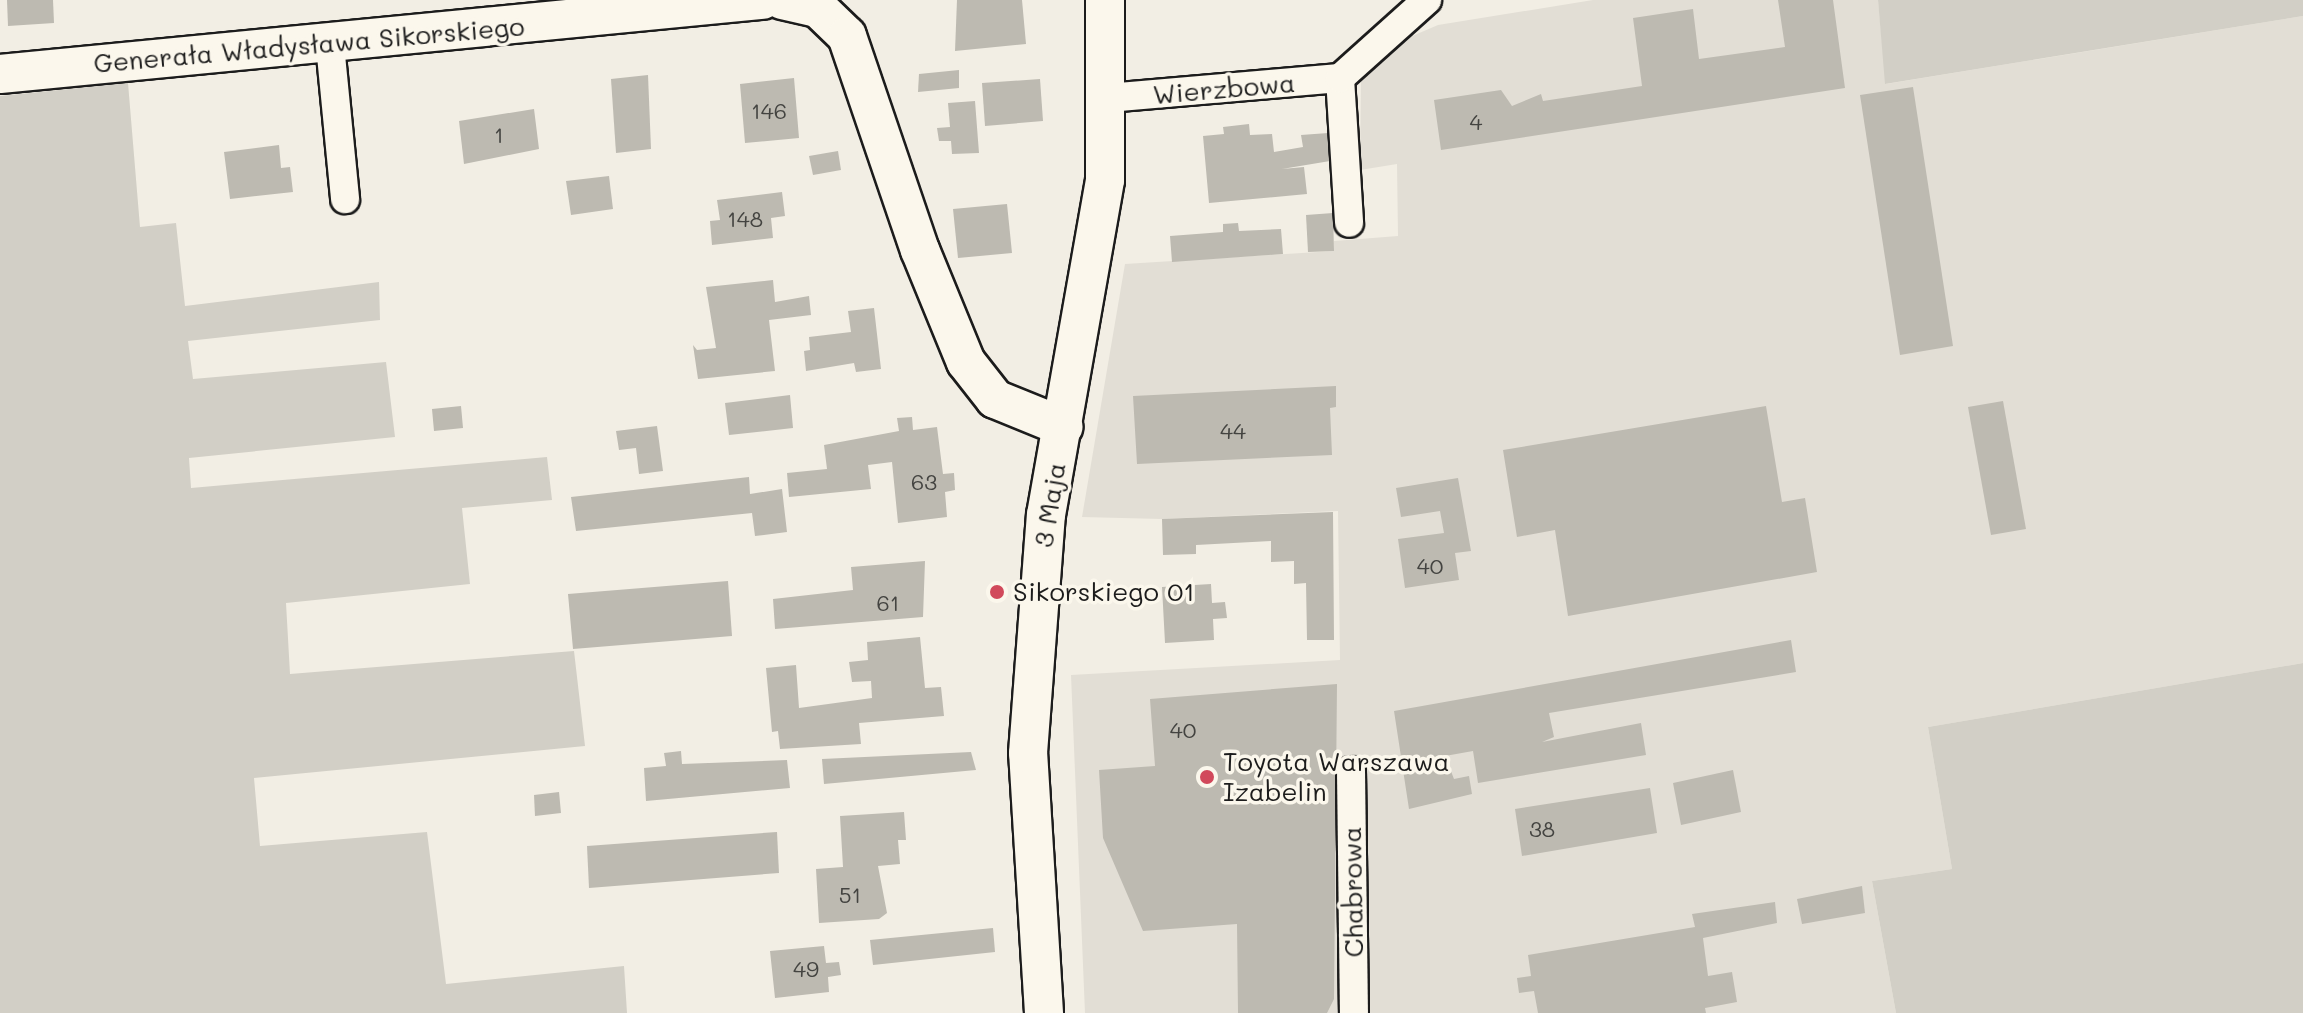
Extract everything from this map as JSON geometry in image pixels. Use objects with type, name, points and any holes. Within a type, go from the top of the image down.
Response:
[{"type":"main road","name":"Generała Władysława Sikorskiego","points":[[0,74],[330,45],[762,0]]},
{"type":"main road","points":[[782,0],[818,8],[847,36],[920,250],[966,362],[995,399],[1064,427]]},
{"type":"main road","name":"3 Maja","points":[[1044,1013],[1028,753],[1046,515],[1064,427],[1105,180],[1105,0]]},
{"type":"street","points":[[1349,223],[1340,78],[1427,0]]},
{"type":"street","points":[[330,45],[345,199]]},
{"type":"street","name":"Wierzbowa","points":[[1107,98],[1340,78]]},
{"type":"street","name":"Chabrowa","points":[[1351,771],[1354,1013]]},
{"type":"shaded area","points":[[1593,0],[1878,0],[1886,84],[2303,16],[2303,663],[1928,727],[1952,869],[1872,881],[1896,1013],[1085,1013],[1071,675],[1340,660],[1338,511],[1162,519],[1082,517],[1125,264],[1334,251],[1334,241],[1398,236],[1397,164],[1360,170],[1361,76],[1403,40],[1438,25]]},
{"type":"shaded area","points":[[1878,0],[2303,0],[2303,16],[1885,84]]},
{"type":"shaded area","points":[[128,83],[140,227],[176,223],[185,306],[379,282],[380,320],[188,341],[193,379],[386,362],[395,437],[189,458],[191,488],[547,457],[552,500],[462,508],[470,584],[286,603],[290,674],[574,651],[585,746],[254,778],[260,846],[427,832],[446,984],[624,966],[627,1013],[0,1013],[0,96]]},
{"type":"shaded area","points":[[2303,663],[2303,1013],[1896,1013],[1872,881],[1952,869],[1928,727]]},
{"type":"building","points":[[7,0],[53,0],[54,23],[8,26]]},
{"type":"building","points":[[957,0],[1022,0],[1026,44],[955,51]]},
{"type":"building","points":[[1778,0],[1833,0],[1845,88],[1441,150],[1434,100],[1501,90],[1512,106],[1541,94],[1543,101],[1642,86],[1633,18],[1693,9],[1699,59],[1785,47]]},
{"type":"building","points":[[959,70],[959,88],[918,92],[919,74]]},
{"type":"building","points":[[648,75],[651,149],[616,153],[611,79]]},
{"type":"building","points":[[794,78],[799,138],[745,143],[740,84]]},
{"type":"building","points":[[1040,79],[1043,121],[985,126],[982,83]]},
{"type":"building","points":[[1913,87],[1953,346],[1900,355],[1860,95]]},
{"type":"building","points":[[975,101],[979,153],[952,154],[951,141],[939,141],[937,128],[950,127],[948,103]]},
{"type":"building","points":[[534,109],[539,149],[464,164],[459,121]]},
{"type":"building","points":[[1249,124],[1250,135],[1272,134],[1274,152],[1303,147],[1301,135],[1328,133],[1330,161],[1282,169],[1304,167],[1307,194],[1209,203],[1203,136],[1224,134],[1223,127]]},
{"type":"building","points":[[279,145],[281,168],[290,167],[293,192],[230,199],[224,152]]},
{"type":"building","points":[[838,151],[841,170],[813,175],[809,156]]},
{"type":"building","points":[[609,176],[613,209],[571,215],[566,181]]},
{"type":"building","points":[[782,192],[785,216],[771,218],[773,238],[712,245],[710,221],[720,220],[717,200]]},
{"type":"building","points":[[1007,204],[1012,253],[958,258],[953,209]]},
{"type":"building","points":[[1333,213],[1334,251],[1308,252],[1306,215]]},
{"type":"building","points":[[1238,223],[1239,231],[1281,229],[1283,254],[1172,262],[1170,236],[1223,232],[1223,224]]},
{"type":"building","points":[[773,280],[775,302],[809,296],[811,315],[769,320],[775,371],[698,379],[693,345],[697,350],[716,348],[706,287]]},
{"type":"building","points":[[874,308],[881,369],[856,372],[854,363],[806,371],[804,351],[810,350],[809,337],[851,332],[848,311]]},
{"type":"building","points":[[1336,386],[1336,407],[1330,408],[1332,455],[1137,464],[1133,396]]},
{"type":"building","points":[[790,395],[793,428],[729,435],[725,403]]},
{"type":"building","points":[[2003,401],[2026,529],[1991,535],[1968,407]]},
{"type":"building","points":[[461,406],[463,428],[434,431],[432,409]]},
{"type":"building","points":[[1766,406],[1782,502],[1805,498],[1817,572],[1568,616],[1555,530],[1517,537],[1503,450]]},
{"type":"building","points":[[912,417],[913,430],[937,427],[943,474],[954,473],[955,490],[945,492],[947,517],[898,523],[892,462],[868,465],[871,489],[789,497],[787,473],[827,469],[824,445],[899,431],[897,418]]},
{"type":"building","points":[[657,426],[663,471],[639,474],[636,448],[619,450],[616,431]]},
{"type":"building","points":[[749,477],[750,494],[782,489],[787,532],[755,536],[752,513],[576,531],[571,497]]},
{"type":"building","points":[[1458,478],[1471,551],[1455,553],[1459,580],[1405,588],[1398,539],[1444,533],[1440,511],[1401,517],[1396,488]]},
{"type":"building","points":[[1333,512],[1334,640],[1307,640],[1306,583],[1294,584],[1294,561],[1271,562],[1271,541],[1196,545],[1196,554],[1163,555],[1162,519]]},
{"type":"building","points":[[925,561],[923,617],[775,629],[773,599],[853,590],[851,567]]},
{"type":"building","points":[[728,581],[732,636],[573,649],[568,594]]},
{"type":"building","points":[[1211,584],[1212,603],[1225,602],[1227,618],[1213,619],[1214,640],[1165,643],[1162,587]]},
{"type":"building","points":[[920,637],[925,688],[941,687],[944,716],[859,723],[861,744],[780,749],[778,731],[772,732],[766,668],[796,665],[799,708],[872,698],[871,681],[852,682],[849,662],[868,660],[867,642]]},
{"type":"building","points":[[1791,640],[1796,672],[1549,713],[1554,737],[1542,742],[1641,723],[1646,755],[1478,783],[1473,751],[1445,756],[1454,779],[1469,776],[1472,794],[1409,809],[1394,711]]},
{"type":"building","points":[[1337,684],[1334,999],[1327,1013],[1238,1013],[1237,924],[1143,931],[1103,838],[1099,770],[1155,766],[1150,699]]},
{"type":"building","points":[[681,751],[682,764],[787,760],[790,788],[646,801],[644,768],[666,766],[664,753]]},
{"type":"building","points":[[971,752],[976,770],[824,784],[822,759]]},
{"type":"building","points":[[1733,770],[1741,812],[1681,825],[1673,783]]},
{"type":"building","points":[[1650,788],[1657,833],[1522,856],[1515,809]]},
{"type":"building","points":[[559,792],[561,813],[535,816],[534,795]]},
{"type":"building","points":[[904,812],[906,840],[898,840],[900,864],[878,866],[887,913],[879,919],[819,923],[816,869],[843,867],[840,816]]},
{"type":"building","points":[[777,832],[779,873],[589,888],[587,846]]},
{"type":"building","points":[[1862,886],[1865,913],[1802,924],[1797,899]]},
{"type":"building","points":[[1775,902],[1777,923],[1703,938],[1708,976],[1732,972],[1737,1002],[1705,1008],[1706,1013],[1538,1013],[1534,991],[1519,993],[1517,978],[1531,976],[1528,955],[1695,927],[1692,914]]},
{"type":"building","points":[[993,928],[995,952],[873,965],[870,940]]},
{"type":"building","points":[[824,946],[826,963],[839,962],[841,975],[828,977],[829,992],[775,998],[770,951]]},
{"type":"place","name":"Sikorskiego 01","points":[[997,592]]},
{"type":"place","name":"Toyota Warszawa Izabelin","points":[[1207,777]]}]
